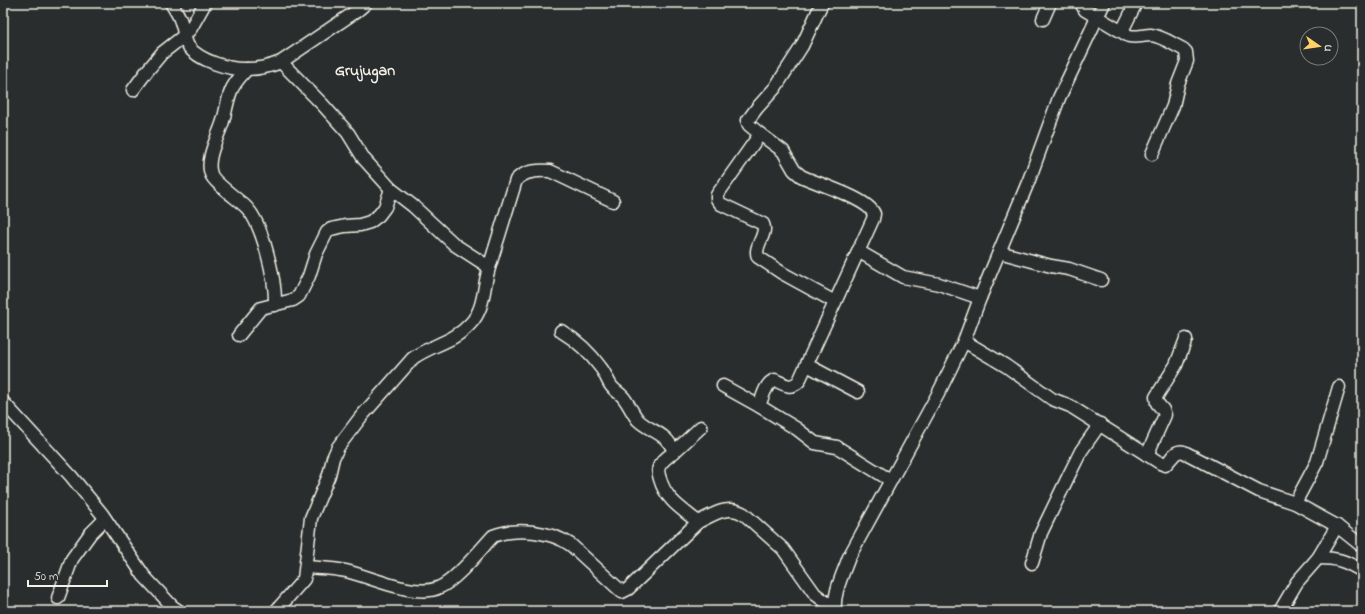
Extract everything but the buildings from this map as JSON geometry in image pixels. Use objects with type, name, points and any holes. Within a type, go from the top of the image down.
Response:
[{"type":"street","points":[[171,3],[181,22],[189,46],[210,62],[247,69],[274,65],[281,62],[366,3]]},
{"type":"street","points":[[133,90],[162,53],[185,35],[191,28],[205,3]]},
{"type":"street","points":[[759,406],[768,385],[771,382],[775,380],[789,386],[795,385],[799,381],[874,214],[873,211],[857,199],[800,176],[794,170],[783,151],[749,126],[748,123],[748,120],[757,108],[775,88],[802,46],[822,3]]},
{"type":"street","points":[[1043,19],[1050,3]]},
{"type":"street","points":[[1080,3],[1085,10],[1132,37],[1151,35],[1157,36],[1183,49],[1187,55],[1187,61],[1178,84],[1173,106],[1152,154]]},
{"type":"street","points":[[306,563],[344,571],[420,592],[442,587],[452,579],[493,536],[512,532],[538,533],[562,539],[571,545],[622,592],[628,589],[698,522],[719,512],[732,509],[738,511],[766,533],[783,549],[815,594],[834,608],[838,586],[849,557],[938,394],[964,341],[980,298],[1029,180],[1059,98],[1104,3]]},
{"type":"street","points":[[1122,31],[1136,3]]},
{"type":"street","points":[[281,62],[348,133],[364,159],[391,189],[413,206],[455,245],[489,267]]},
{"type":"street","points":[[247,69],[234,84],[231,91],[220,133],[211,157],[211,175],[247,208],[258,225],[274,279],[275,305]]},
{"type":"street","points":[[760,134],[717,195],[717,199],[722,204],[761,223],[764,226],[756,251],[758,257],[782,273],[835,302]]},
{"type":"street","points":[[276,611],[302,583],[306,574],[311,518],[329,475],[333,458],[338,447],[360,418],[413,358],[444,343],[463,331],[480,310],[489,267],[516,180],[519,177],[534,172],[543,170],[550,171],[613,201]]},
{"type":"street","points":[[239,335],[261,308],[293,300],[299,296],[309,276],[316,254],[327,232],[338,227],[360,225],[370,222],[385,208],[391,189]]},
{"type":"street","points":[[858,251],[903,278],[939,284],[980,298]]},
{"type":"street","points":[[999,252],[1051,266],[1069,269],[1101,280]]},
{"type":"street","points":[[561,331],[576,341],[602,368],[610,384],[624,397],[636,418],[670,442],[674,452]]},
{"type":"street","points":[[1147,454],[1165,415],[1157,403],[1156,397],[1176,365],[1186,339]]},
{"type":"street","points":[[964,341],[1006,366],[1052,399],[1070,406],[1160,463],[1166,464],[1176,453],[1181,451],[1259,491],[1295,503],[1337,526],[1362,546]]},
{"type":"street","points":[[807,365],[858,392]]},
{"type":"street","points":[[723,386],[797,429],[815,443],[837,447],[890,480]]},
{"type":"street","points":[[1295,503],[1317,462],[1339,387]]},
{"type":"street","points":[[3,402],[71,476],[106,519],[144,576],[173,607],[179,611]]},
{"type":"street","points":[[1032,563],[1041,533],[1069,475],[1081,451],[1100,424]]},
{"type":"street","points":[[698,522],[668,498],[662,488],[658,473],[661,463],[701,427]]},
{"type":"street","points":[[58,598],[72,559],[90,534],[106,519]]},
{"type":"street","points":[[1280,611],[1297,582],[1318,558],[1337,526]]},
{"type":"street","points":[[1318,558],[1334,558],[1342,560],[1362,571]]},
{"type":"district","name":"Grujugan","points":[[365,71]]}]
